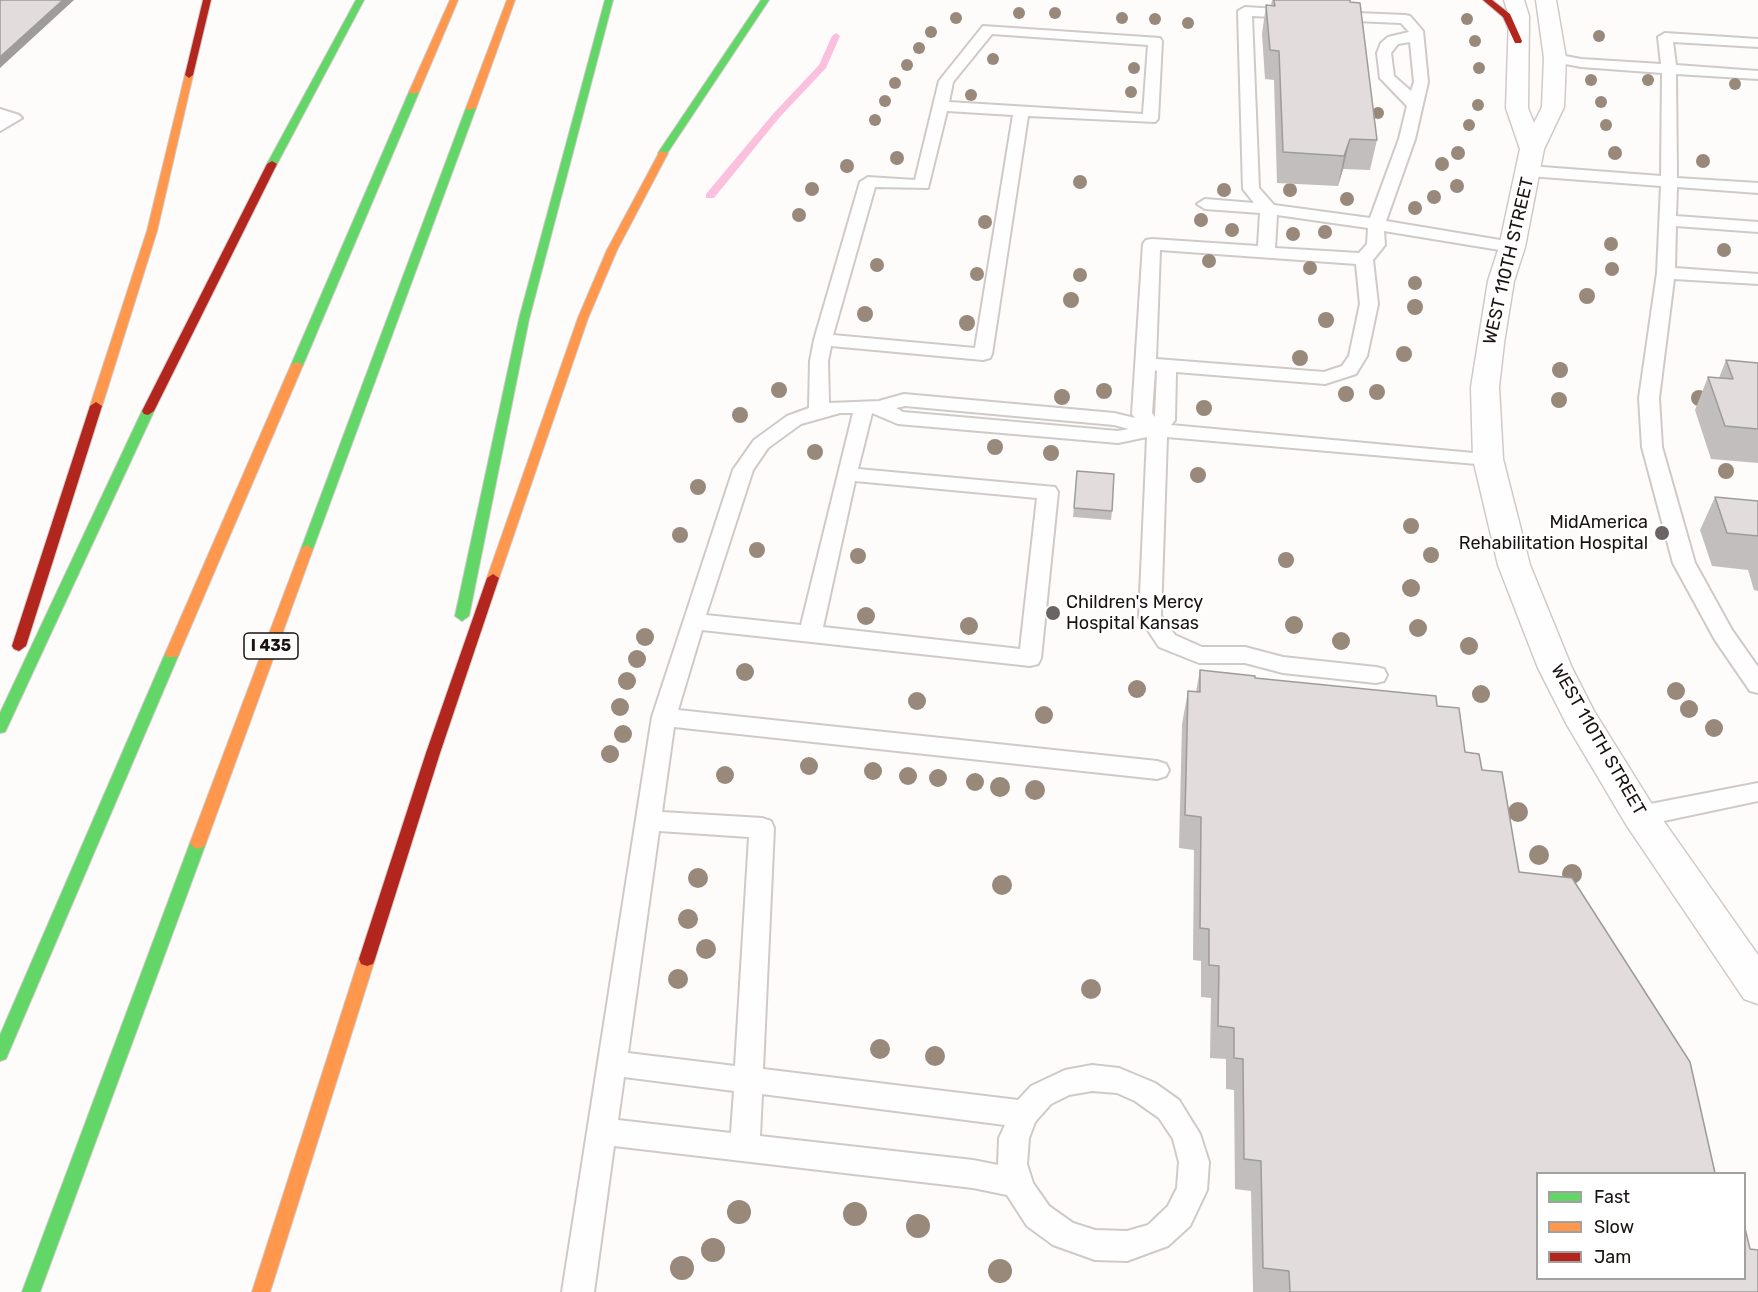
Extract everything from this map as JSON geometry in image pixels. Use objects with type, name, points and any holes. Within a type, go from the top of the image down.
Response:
[{"type":"main road","points":[[0,706],[152,231],[207,0]]},
{"type":"main road","points":[[0,728],[149,408],[253,200],[360,0]]},
{"type":"main road","points":[[0,1054],[454,0]]},
{"type":"main road","name":"I 435","points":[[31,1292],[511,0]]},
{"type":"main road","points":[[433,753],[524,319],[609,0]]},
{"type":"main road","points":[[261,1292],[433,753],[583,318],[612,250],[664,150],[765,0]]},
{"type":"main road","points":[[1487,0],[1507,16],[1518,41]]},
{"type":"street","points":[[1514,0],[1518,16],[1518,108],[1531,160]]},
{"type":"street","name":"WEST 110TH STREET","points":[[1546,0],[1554,58],[1553,107],[1531,160],[1512,247],[1501,281],[1485,387],[1488,459],[1514,565],[1538,628],[1580,716],[1641,816],[1758,987]]},
{"type":"lane","points":[[1146,364],[1325,378],[1349,370],[1358,356],[1369,304],[1364,259],[1376,245],[1376,224],[1407,139],[1421,82],[1416,31],[1405,19],[1245,11],[1251,189],[1269,209],[1266,252]]},
{"type":"lane","points":[[819,411],[819,361],[823,340],[868,182],[922,185],[940,106],[946,81],[988,29],[1155,41],[1150,119],[940,106]]},
{"type":"lane","points":[[1415,105],[1399,87],[1387,78],[1384,53],[1386,46],[1393,40],[1417,36]]},
{"type":"lane","points":[[1758,43],[1665,37],[1669,69],[1666,273],[1649,398],[1652,447],[1684,563],[1723,634],[1758,685]]},
{"type":"lane","points":[[1554,58],[1581,63],[1758,75]]},
{"type":"lane","points":[[823,340],[983,354],[1021,111]]},
{"type":"lane","points":[[0,114],[14,118],[0,126]]},
{"type":"lane","points":[[1531,160],[1669,182],[1758,188]]},
{"type":"lane","points":[[1205,204],[1269,209],[1512,247]]},
{"type":"lane","points":[[1668,220],[1758,227]]},
{"type":"lane","points":[[1157,430],[1142,414],[1152,244],[1364,259]]},
{"type":"lane","points":[[1666,273],[1758,279]]},
{"type":"lane","points":[[1167,365],[1165,420],[1157,430],[1150,617],[1167,641],[1199,655],[1245,655],[1283,665],[1376,675]]},
{"type":"lane","points":[[578,1292],[664,717],[743,470],[761,444],[777,430],[794,420],[819,411],[872,407],[898,418],[1118,436],[1157,430],[1488,459]]},
{"type":"lane","points":[[810,634],[847,474],[872,407]]},
{"type":"lane","points":[[693,621],[1030,658],[1047,492],[847,474]]},
{"type":"lane","points":[[664,717],[1157,770]]},
{"type":"lane","points":[[1641,816],[1758,792]]},
{"type":"lane","points":[[648,821],[762,828],[746,1148]]},
{"type":"lane","points":[[612,1063],[1024,1114]]},
{"type":"lane","points":[[1092,1078],[1119,1081],[1145,1092],[1169,1109],[1186,1134],[1194,1162],[1192,1190],[1179,1216],[1157,1236],[1127,1246],[1095,1245],[1064,1235],[1038,1216],[1017,1184],[1012,1164],[1014,1138],[1024,1114],[1041,1095],[1065,1083],[1092,1078]]},
{"type":"lane","points":[[602,1131],[973,1174],[1017,1184]]},
{"type":"building","points":[[0,0],[63,0],[0,57]]},
{"type":"building","points":[[1274,0],[1350,0],[1350,2],[1360,3],[1377,140],[1350,139],[1344,156],[1283,152],[1279,51],[1270,50],[1266,5],[1275,6]]},
{"type":"building","points":[[1726,360],[1758,363],[1758,429],[1725,426],[1708,377],[1733,379]]},
{"type":"building","points":[[1077,471],[1114,474],[1112,511],[1074,508]]},
{"type":"building","points":[[1715,497],[1758,501],[1758,536],[1727,533]]},
{"type":"building","name":"Children's Mercy Hospital Kansas","points":[[1200,670],[1255,676],[1255,678],[1436,696],[1437,706],[1459,708],[1465,752],[1479,754],[1482,770],[1502,772],[1519,872],[1572,878],[1690,1062],[1715,1172],[1536,1172],[1536,1280],[1746,1280],[1746,1232],[1750,1249],[1758,1250],[1758,1292],[1290,1292],[1289,1271],[1263,1268],[1261,1161],[1244,1159],[1243,1059],[1234,1058],[1234,1028],[1218,1026],[1219,966],[1209,965],[1209,929],[1200,928],[1201,817],[1185,815],[1188,691],[1200,692]]},
{"type":"waterway","points":[[710,196],[776,116],[823,66],[836,36]]},
{"type":"traffic: fast","points":[[272,164],[360,0]]},
{"type":"traffic: fast","points":[[462,616],[524,319],[609,0]]},
{"type":"traffic: fast","points":[[663,153],[765,0]]},
{"type":"traffic: fast","points":[[297,365],[414,92]]},
{"type":"traffic: fast","points":[[307,549],[471,108]]},
{"type":"traffic: fast","points":[[0,728],[148,411]]},
{"type":"traffic: fast","points":[[0,1054],[172,654]]},
{"type":"traffic: fast","points":[[31,1292],[198,843]]},
{"type":"traffic: slow","points":[[414,92],[454,0]]},
{"type":"traffic: slow","points":[[471,108],[511,0]]},
{"type":"traffic: slow","points":[[96,406],[152,231],[189,75]]},
{"type":"traffic: slow","points":[[493,578],[583,318],[612,250],[663,153]]},
{"type":"traffic: slow","points":[[172,654],[297,365]]},
{"type":"traffic: slow","points":[[198,843],[307,549]]},
{"type":"traffic: slow","points":[[261,1292],[367,959]]},
{"type":"traffic: jam","points":[[189,75],[207,0]]},
{"type":"traffic: jam","points":[[1487,0],[1507,16],[1518,41]]},
{"type":"traffic: jam","points":[[148,411],[272,164]]},
{"type":"traffic: jam","points":[[19,646],[96,406]]},
{"type":"traffic: jam","points":[[367,959],[433,753],[493,578]]},
{"type":"place","name":"MidAmerica Rehabilitation Hospital","points":[[1662,533]]},
{"type":"place","name":"Children's Mercy Hospital Kansas","points":[[1053,613]]}]
